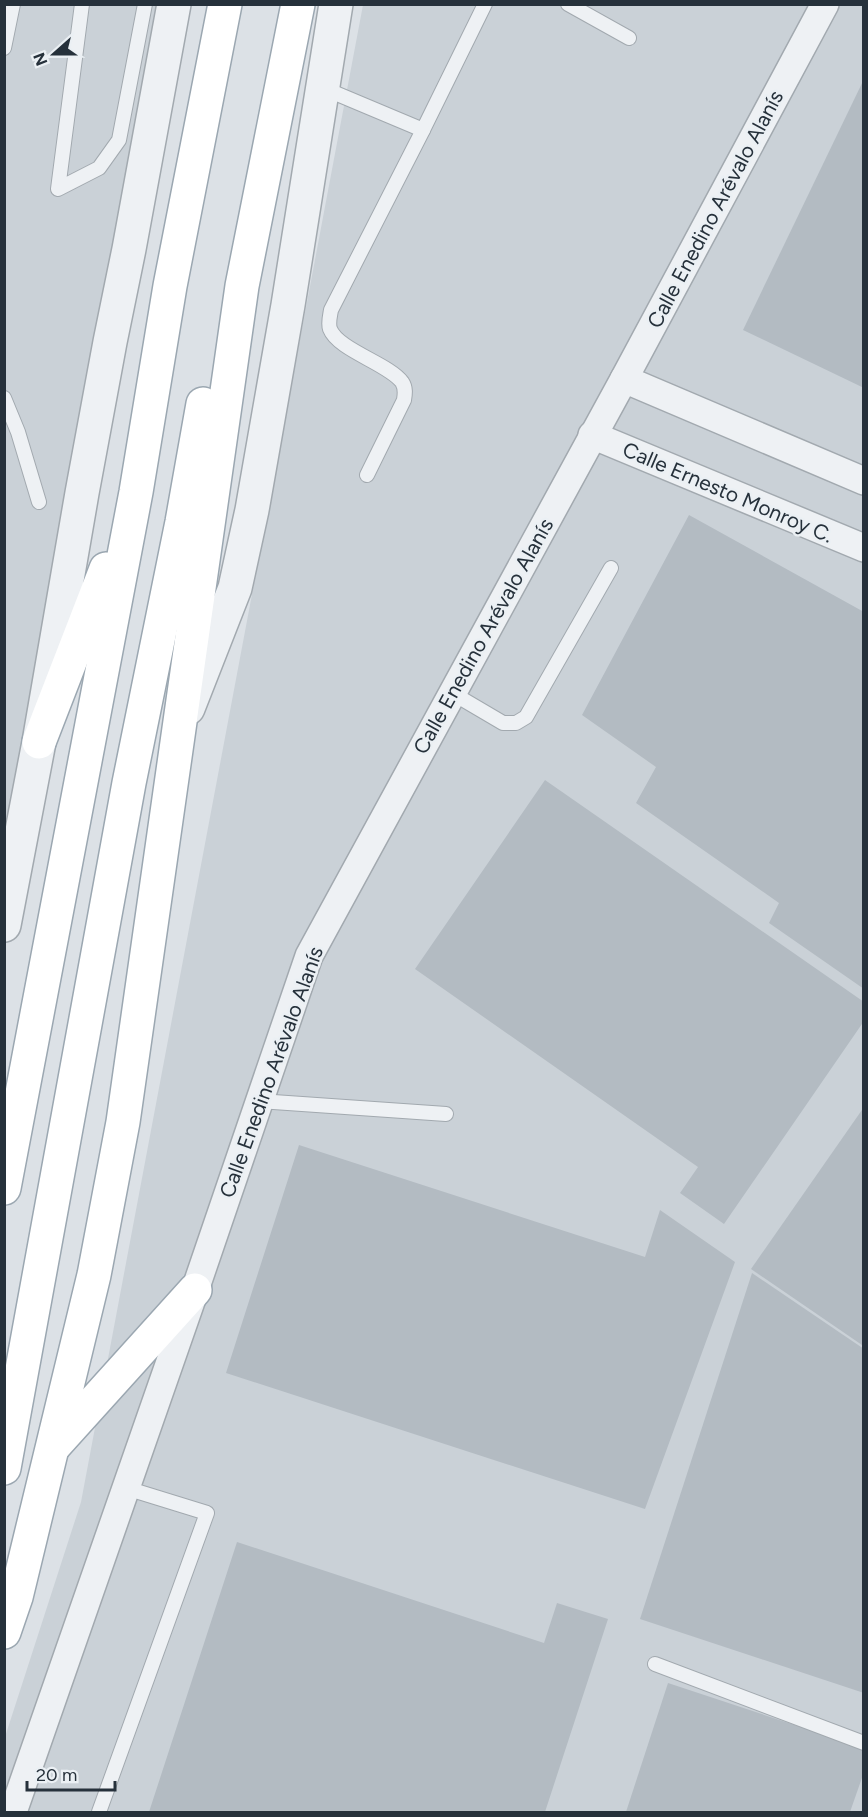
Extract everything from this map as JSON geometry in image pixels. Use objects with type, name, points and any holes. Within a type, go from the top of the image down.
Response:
[{"type":"main road","points":[[4,1188],[136,492],[170,286],[225,4]]},
{"type":"main road","points":[[4,1632],[16,1597],[94,1275],[123,1122],[242,286],[297,4]]},
{"type":"main road","points":[[4,1468],[129,783],[182,522],[213,348],[224,316],[242,286]]},
{"type":"main road","points":[[39,742],[136,492]]},
{"type":"main road","points":[[52,1448],[195,1290]]},
{"type":"street","points":[[4,925],[39,742],[84,481],[174,4]]},
{"type":"street","points":[[178,732],[236,588],[286,317],[336,4]]},
{"type":"street","name":"Calle Enedino Arévalo Alanís","points":[[13,1812],[309,956],[624,379],[825,4]]},
{"type":"street","points":[[624,379],[864,481]]},
{"type":"street","name":"Calle Ernesto Monroy C.","points":[[592,435],[864,548]]},
{"type":"lane","points":[[4,48],[13,4]]},
{"type":"lane","points":[[81,4],[58,189],[99,168],[119,140],[146,4]]},
{"type":"lane","points":[[367,475],[404,400],[405,390],[403,382],[334,336],[329,320],[331,310],[485,4]]},
{"type":"lane","points":[[568,4],[630,38]]},
{"type":"lane","points":[[323,88],[423,130]]},
{"type":"lane","points":[[4,398],[18,432],[39,502]]},
{"type":"lane","points":[[452,693],[503,723],[516,723],[526,717],[612,568]]},
{"type":"lane","points":[[259,1101],[446,1114]]},
{"type":"lane","points":[[99,1812],[207,1513],[126,1488]]},
{"type":"lane","points":[[656,1664],[864,1743]]},
{"type":"shaded area","points":[[5,5],[165,5],[5,859]]},
{"type":"shaded area","points":[[363,5],[863,5],[863,1812],[5,1812],[5,1737],[81,1502]]},
{"type":"building","points":[[864,79],[864,388],[743,330]]},
{"type":"building","points":[[689,515],[864,612],[864,989],[769,923],[779,903],[636,803],[656,767],[582,715]]},
{"type":"building","points":[[545,780],[864,1002],[864,1021],[724,1224],[680,1193],[698,1167],[415,969]]},
{"type":"building","points":[[864,1107],[864,1342],[862,1345],[751,1269]]},
{"type":"building","points":[[299,1145],[645,1257],[660,1210],[735,1262],[645,1509],[226,1373]]},
{"type":"building","points":[[752,1273],[864,1349],[864,1693],[640,1619]]},
{"type":"building","points":[[237,1542],[544,1643],[557,1603],[608,1619],[545,1812],[149,1812]]},
{"type":"building","points":[[668,1683],[864,1748],[864,1772],[850,1812],[626,1812]]}]
